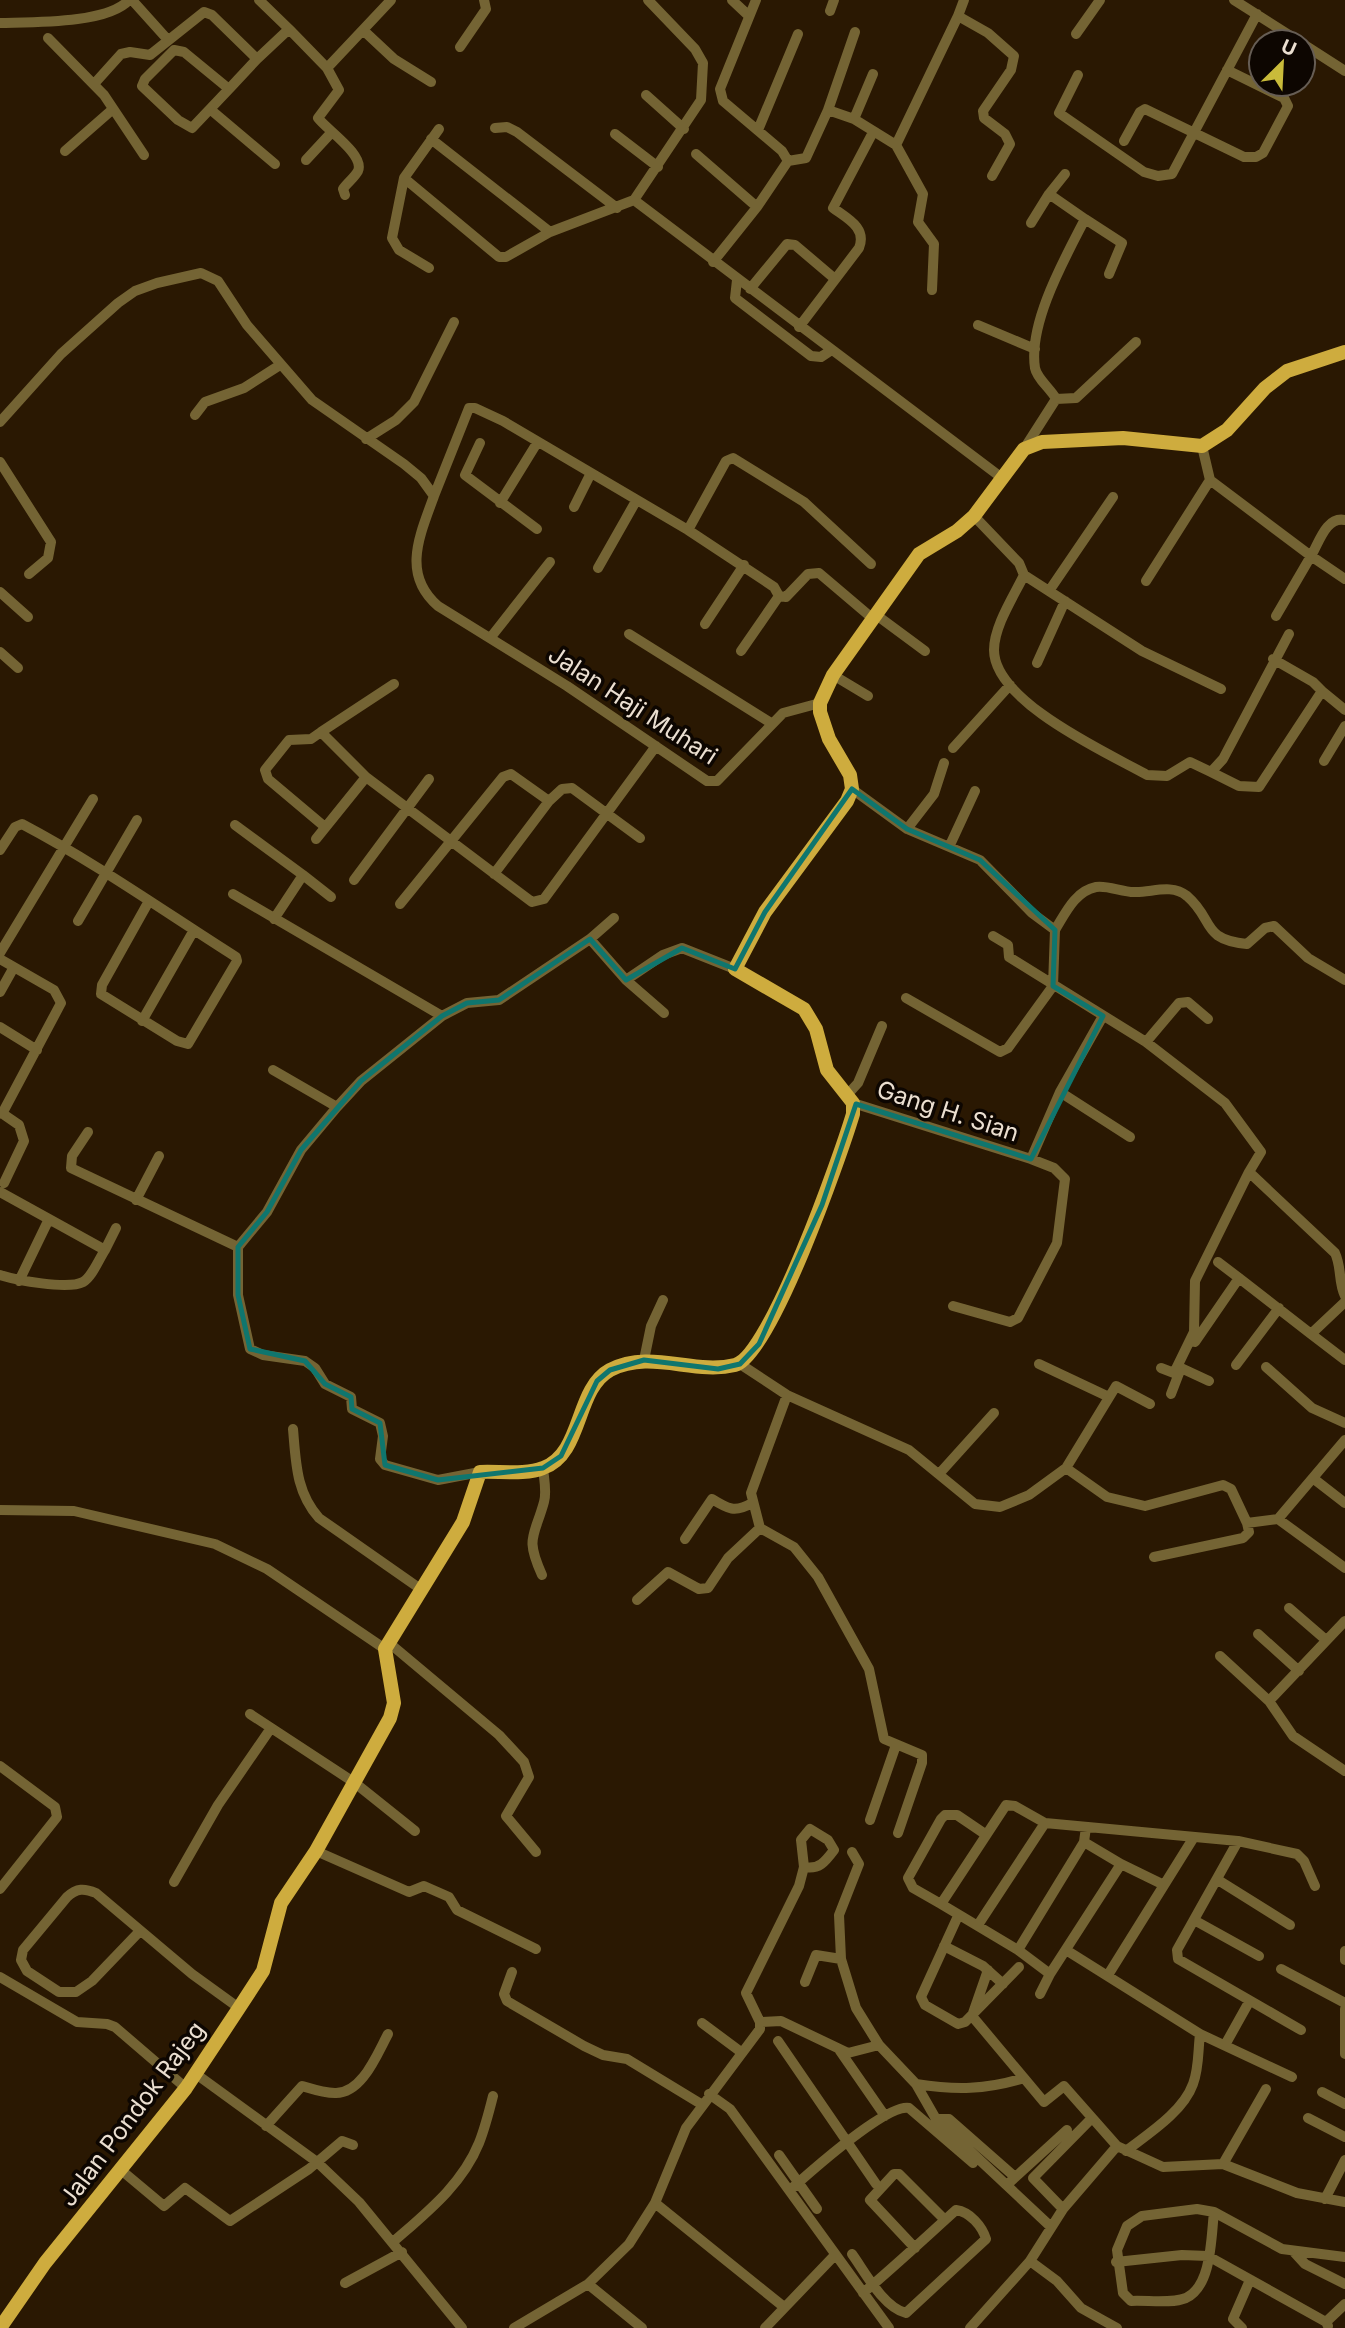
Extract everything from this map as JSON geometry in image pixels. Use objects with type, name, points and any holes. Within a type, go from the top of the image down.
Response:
[{"type":"main road","points":[[386,1646],[463,1522],[480,1472],[543,1468],[561,1456],[597,1381],[610,1370],[644,1360],[718,1368],[740,1364],[759,1344],[803,1250],[849,1126],[851,1098],[827,1070],[816,1029],[804,1009],[735,969],[765,912],[847,801],[852,789],[844,761],[829,739],[820,703],[833,675],[919,554],[957,531],[974,516],[1024,449],[1042,442],[1106,439],[1202,446],[1227,430],[1265,388],[1287,370],[1345,352]]},
{"type":"main road","name":"Jalan Pondok Rajeg","points":[[0,2328],[45,2263],[187,2088],[263,1971],[281,1903],[316,1851],[390,1718],[394,1703],[386,1646]]},
{"type":"street","points":[[0,23],[88,17],[122,7],[130,0],[168,40]]},
{"type":"street","points":[[259,0],[327,68],[339,90],[318,118],[358,159],[358,171],[343,189],[345,195]]},
{"type":"street","points":[[327,68],[391,0]]},
{"type":"street","points":[[460,47],[486,9],[484,0]]},
{"type":"street","points":[[404,177],[495,256],[506,257],[550,232],[634,200],[701,100],[703,63],[695,49],[648,0]]},
{"type":"street","points":[[732,0],[749,16]]},
{"type":"street","points":[[756,0],[720,89],[723,101],[782,150],[788,161]]},
{"type":"street","points":[[896,145],[964,0]]},
{"type":"street","points":[[1076,34],[1100,0]]},
{"type":"street","points":[[1234,0],[1279,28]]},
{"type":"street","points":[[93,84],[121,54],[130,52],[150,55],[195,17],[207,13],[257,59]]},
{"type":"street","points":[[1078,75],[1059,113],[1144,172],[1158,176],[1172,174],[1257,14]]},
{"type":"street","points":[[958,16],[988,33],[1014,56],[1011,70],[983,111],[984,118],[1005,134],[1010,144],[992,176]]},
{"type":"street","points":[[229,89],[176,49],[143,82],[146,92],[188,127],[196,126],[257,59],[289,29]]},
{"type":"street","points":[[363,30],[394,59],[431,82]]},
{"type":"street","points":[[713,262],[758,207],[788,161],[806,158],[828,110],[855,33]]},
{"type":"street","points":[[758,130],[798,34]]},
{"type":"street","points":[[48,38],[113,108],[144,155]]},
{"type":"street","points":[[1317,53],[1345,71]]},
{"type":"street","points":[[1124,141],[1140,112],[1145,109],[1244,157],[1256,158],[1263,153],[1288,106],[1284,98],[1227,70]]},
{"type":"street","points":[[854,119],[873,75]]},
{"type":"street","points":[[646,95],[684,129]]},
{"type":"street","points":[[65,151],[113,108]]},
{"type":"street","points":[[211,110],[275,164]]},
{"type":"street","points":[[828,110],[854,119],[896,145],[923,194],[918,222],[934,244],[932,290]]},
{"type":"street","points":[[495,128],[507,127],[517,132],[617,208]]},
{"type":"street","points":[[429,268],[400,250],[393,242],[404,177],[439,129]]},
{"type":"street","points":[[306,160],[331,133]]},
{"type":"street","points":[[615,134],[658,167]]},
{"type":"street","points":[[799,327],[863,239],[861,230],[834,208],[871,136]]},
{"type":"street","points":[[430,139],[550,232]]},
{"type":"street","points":[[696,154],[758,207]]},
{"type":"street","points":[[1031,223],[1065,174]]},
{"type":"street","points":[[1049,194],[1122,243],[1109,274]]},
{"type":"street","points":[[634,200],[830,351],[1002,478]]},
{"type":"street","points":[[1056,399],[1035,371],[1035,349],[1051,284],[1085,219]]},
{"type":"street","points":[[750,289],[787,244],[795,245],[835,279]]},
{"type":"street","points":[[0,422],[61,354],[118,303],[135,291],[188,274],[206,274],[218,281],[247,325],[312,400],[404,464],[421,478],[434,496]]},
{"type":"street","points":[[737,280],[735,298],[747,310],[811,356],[821,357],[830,351]]},
{"type":"street","points":[[366,439],[396,420],[414,402],[454,322]]},
{"type":"street","points":[[978,325],[1035,349]]},
{"type":"street","points":[[1056,399],[1076,398],[1136,342]]},
{"type":"street","points":[[195,415],[205,402],[244,387],[280,365]]},
{"type":"street","points":[[1024,449],[1056,399]]},
{"type":"street","name":"Jalan Haji Muhari","points":[[537,443],[503,422],[475,408],[469,408],[434,496],[415,560],[424,594],[712,782],[771,723],[791,709],[820,703]]},
{"type":"street","points":[[480,443],[465,475],[537,529]]},
{"type":"street","points":[[500,503],[537,443],[744,565],[774,587],[779,596]]},
{"type":"street","points":[[1202,446],[1210,480],[1345,579]]},
{"type":"street","points":[[688,530],[726,461],[733,458],[804,502],[871,564]]},
{"type":"street","points":[[0,462],[51,542],[48,558],[29,573]]},
{"type":"street","points":[[449,462],[466,468]]},
{"type":"street","points":[[574,507],[590,475]]},
{"type":"street","points":[[1146,581],[1210,480]]},
{"type":"street","points":[[1049,591],[1112,497]]},
{"type":"street","points":[[598,568],[636,501]]},
{"type":"street","points":[[974,516],[1018,563],[1024,575],[1142,651],[1221,689]]},
{"type":"street","points":[[1276,615],[1330,522],[1337,518],[1345,520]]},
{"type":"street","points":[[491,637],[550,562]]},
{"type":"street","points":[[705,624],[744,565]]},
{"type":"street","points":[[779,596],[786,597],[808,574],[819,573],[874,616],[925,650]]},
{"type":"street","points":[[1024,575],[996,638],[996,663],[1010,685],[1042,715],[1147,775],[1167,776],[1190,762],[1239,786],[1259,787],[1322,691]]},
{"type":"street","points":[[0,592],[28,617]]},
{"type":"street","points":[[741,651],[779,596]]},
{"type":"street","points":[[1037,663],[1066,601]]},
{"type":"street","points":[[629,634],[771,723]]},
{"type":"street","points":[[1211,772],[1223,759],[1273,659],[1289,634]]},
{"type":"street","points":[[0,652],[18,668]]},
{"type":"street","points":[[1273,659],[1313,682],[1342,708],[1345,695]]},
{"type":"street","points":[[833,675],[868,696]]},
{"type":"street","points":[[326,827],[268,779],[265,769],[289,740],[311,738],[394,684]]},
{"type":"street","points":[[953,748],[1010,685]]},
{"type":"street","points":[[1324,761],[1345,726]]},
{"type":"street","points":[[321,732],[366,777],[526,899],[538,902],[544,899],[656,746]]},
{"type":"street","points":[[908,829],[934,794],[944,763]]},
{"type":"street","points":[[400,904],[508,774],[549,802]]},
{"type":"street","points":[[316,839],[366,777]]},
{"type":"street","points":[[354,880],[429,779]]},
{"type":"street","points":[[494,873],[549,802],[567,787],[609,813],[640,838]]},
{"type":"street","points":[[852,789],[908,829],[981,860],[1031,912],[1055,930]]},
{"type":"street","points":[[950,845],[975,791]]},
{"type":"street","points":[[0,953],[4,934],[93,799]]},
{"type":"street","points":[[78,921],[137,820]]},
{"type":"street","points":[[0,849],[19,824],[63,845],[194,930],[237,961],[188,1044],[177,1041],[103,997],[100,989],[149,901]]},
{"type":"street","points":[[235,825],[331,897]]},
{"type":"street","points":[[274,919],[303,875]]},
{"type":"street","points":[[906,998],[1000,1052],[1007,1048],[1053,986],[1055,930],[1076,898],[1096,887],[1134,892],[1170,889],[1188,897],[1214,933],[1225,942],[1247,944],[1265,928],[1274,926],[1308,958],[1345,981]]},
{"type":"street","points":[[233,894],[442,1016]]},
{"type":"street","points":[[480,1472],[438,1480],[384,1465],[380,1459],[383,1436],[380,1423],[352,1409],[351,1397],[325,1384],[315,1368],[305,1361],[263,1355],[250,1349],[238,1295],[238,1247],[267,1212],[301,1150],[361,1081],[442,1016],[467,1003],[499,1000],[590,939],[614,918]]},
{"type":"street","points":[[142,1021],[194,930]]},
{"type":"street","points":[[993,936],[1008,945],[1009,957],[1146,1042],[1225,1103],[1261,1152],[1248,1172],[1195,1281],[1194,1332],[1174,1373],[1161,1368]]},
{"type":"street","points":[[590,939],[626,980],[664,1013]]},
{"type":"street","points":[[626,980],[663,955],[682,948],[735,969]]},
{"type":"street","points":[[0,959],[54,990],[61,999],[60,1009],[1,1113],[19,1125],[24,1140],[1,1187],[105,1250]]},
{"type":"street","points":[[0,992],[14,967]]},
{"type":"street","points":[[1146,1042],[1179,1003],[1188,1002],[1208,1019]]},
{"type":"street","points":[[1031,1159],[1060,1092],[1103,1016]]},
{"type":"street","points":[[851,1098],[882,1026]]},
{"type":"street","points":[[0,1027],[37,1050]]},
{"type":"street","points":[[274,1070],[338,1107]]},
{"type":"street","points":[[1060,1092],[1130,1137]]},
{"type":"street","name":"Gang H. Sian","points":[[851,1098],[1031,1159],[1054,1168],[1065,1179],[1057,1243],[1018,1318],[1010,1322],[953,1306]]},
{"type":"street","points":[[88,1132],[72,1156],[71,1168],[238,1247]]},
{"type":"street","points":[[136,1199],[159,1156]]},
{"type":"street","points":[[1248,1172],[1335,1253],[1341,1265],[1340,1286],[1345,1296]]},
{"type":"street","points":[[19,1281],[50,1219]]},
{"type":"street","points":[[0,1275],[19,1281],[82,1283],[117,1228]]},
{"type":"street","points":[[1218,1262],[1345,1360]]},
{"type":"street","points":[[1171,1394],[1196,1340],[1239,1278]]},
{"type":"street","points":[[644,1360],[651,1326],[663,1300]]},
{"type":"street","points":[[1311,1334],[1345,1302]]},
{"type":"street","points":[[1236,1365],[1279,1308]]},
{"type":"street","points":[[740,1364],[787,1395],[880,1434],[909,1450],[975,1504],[1000,1507],[1029,1495],[1066,1468],[1116,1386],[1150,1404]]},
{"type":"street","points":[[1039,1364],[1109,1397]]},
{"type":"street","points":[[1266,1367],[1312,1408],[1345,1423]]},
{"type":"street","points":[[1181,1368],[1209,1381]]},
{"type":"street","points":[[787,1395],[751,1493],[752,1503],[760,1528],[794,1547],[818,1577],[869,1669],[884,1739],[922,1755],[922,1763],[898,1833]]},
{"type":"street","points":[[939,1474],[994,1413]]},
{"type":"street","points":[[293,1429],[298,1482],[309,1507],[319,1518],[422,1591]]},
{"type":"street","points":[[1247,1523],[1278,1519],[1345,1440]]},
{"type":"street","points":[[542,1575],[533,1555],[531,1537],[545,1499],[543,1468]]},
{"type":"street","points":[[1066,1468],[1107,1497],[1145,1506],[1223,1485],[1231,1489],[1247,1523],[1249,1532],[1243,1538],[1154,1556]]},
{"type":"street","points":[[1314,1479],[1345,1503]]},
{"type":"street","points":[[685,1539],[712,1499],[729,1510],[740,1510],[752,1503]]},
{"type":"street","points":[[0,1510],[74,1511],[215,1544],[267,1569],[386,1646],[499,1735],[524,1762],[530,1777],[506,1816],[536,1852]]},
{"type":"street","points":[[1278,1519],[1345,1568]]},
{"type":"street","points":[[637,1600],[668,1572],[698,1589],[708,1588],[728,1559],[760,1528]]},
{"type":"street","points":[[1289,1608],[1326,1640]]},
{"type":"street","points":[[1269,1701],[1345,1621]]},
{"type":"street","points":[[1258,1634],[1299,1671]]},
{"type":"street","points":[[1220,1656],[1269,1701],[1293,1736],[1343,1767]]},
{"type":"street","points":[[250,1714],[355,1783],[415,1830]]},
{"type":"street","points":[[174,1882],[218,1805],[271,1728]]},
{"type":"street","points":[[870,1820],[896,1745]]},
{"type":"street","points":[[0,1889],[57,1817],[55,1807],[2,1772]]},
{"type":"street","points":[[941,1904],[1006,1805],[1015,1806],[1045,1824],[1238,1841],[1297,1854],[1304,1861],[1315,1886]]},
{"type":"street","points":[[985,1834],[957,1815],[945,1815],[908,1878],[913,1888],[1018,1950],[1050,1974]]},
{"type":"street","points":[[978,1925],[1045,1824]]},
{"type":"street","points":[[1018,1950],[1084,1842],[1086,1827]]},
{"type":"street","points":[[1108,1975],[1194,1837]]},
{"type":"street","points":[[1238,1841],[1177,1950],[1178,1959],[1301,2030]]},
{"type":"street","points":[[1084,1842],[1164,1885]]},
{"type":"street","points":[[316,1851],[409,1892],[424,1886],[449,1897],[457,1910],[536,1949]]},
{"type":"street","points":[[852,1852],[859,1864],[839,1914],[841,1959],[856,2008],[879,2045],[916,2084],[936,2119],[1012,2180],[1050,2225]]},
{"type":"street","points":[[1040,1994],[1121,1864]]},
{"type":"street","points":[[514,2328],[588,2284],[629,2244],[655,2203],[686,2128],[701,2104],[760,2029],[760,2022],[746,1993],[799,1886],[804,1867]]},
{"type":"street","points":[[1217,1880],[1290,1926]]},
{"type":"street","points":[[139,1932],[92,1981],[76,1992],[59,1992],[27,1970],[21,1961],[23,1951],[67,1896],[80,1889],[96,1893],[139,1932],[239,2008]]},
{"type":"street","points":[[958,1916],[921,1997],[925,2006],[958,2024],[972,2016],[1019,1967]]},
{"type":"street","points":[[1194,1920],[1259,1956]]},
{"type":"street","points":[[944,1946],[988,1970],[1003,1984]]},
{"type":"street","points":[[1066,1950],[1200,2034],[1292,2077]]},
{"type":"street","points":[[1345,1951],[1345,1960]]},
{"type":"street","points":[[805,1982],[816,1955],[841,1959]]},
{"type":"street","points":[[1281,1969],[1345,2003]]},
{"type":"street","points":[[972,2016],[988,1970]]},
{"type":"street","points":[[512,1972],[504,1994],[507,2001],[584,2046],[603,2055],[627,2059],[701,2104]]},
{"type":"street","points":[[0,1977],[77,2022],[115,2027],[187,2088]]},
{"type":"street","points":[[1225,2045],[1249,2002]]},
{"type":"street","points":[[1345,2009],[1345,2054]]},
{"type":"street","points":[[972,2016],[1044,2102],[1065,2086],[1091,2119],[1121,2149],[1163,2167],[1223,2164],[1297,2193],[1345,2202]]},
{"type":"street","points":[[760,2022],[780,2021],[848,2053],[879,2045]]},
{"type":"street","points":[[702,2023],[741,2052]]},
{"type":"street","points":[[267,2126],[302,2087],[334,2094],[348,2091],[363,2077],[388,2034]]},
{"type":"street","points":[[970,2328],[1030,2261],[1050,2225],[1063,2209],[1121,2149],[1156,2128],[1186,2097],[1193,2083],[1200,2034]]},
{"type":"street","points":[[778,2041],[846,2144],[876,2184]]},
{"type":"street","points":[[840,2051],[885,2116]]},
{"type":"street","points":[[196,2074],[317,2162],[359,2202],[462,2328]]},
{"type":"street","points":[[916,2084],[958,2091],[996,2087],[1024,2078]]},
{"type":"street","points":[[1223,2164],[1266,2089]]},
{"type":"street","points":[[1322,2092],[1345,2104]]},
{"type":"street","points":[[709,2094],[730,2109],[794,2187],[817,2209]]},
{"type":"street","points":[[393,2242],[444,2197],[463,2173],[479,2144],[493,2096]]},
{"type":"street","points":[[794,2187],[846,2144],[899,2107],[909,2108],[974,2163]]},
{"type":"street","points":[[1308,2118],[1345,2137]]},
{"type":"street","points":[[1063,2209],[1033,2178],[1091,2119]]},
{"type":"street","points":[[1012,2180],[1067,2130]]},
{"type":"street","points":[[121,2170],[163,2206],[185,2188],[230,2221],[317,2162],[342,2140],[353,2145]]},
{"type":"street","points":[[779,2155],[794,2187],[835,2255],[888,2327]]},
{"type":"street","points":[[1325,2199],[1345,2160]]},
{"type":"street","points":[[915,2248],[870,2202],[870,2197],[894,2174],[899,2174],[945,2220]]},
{"type":"street","points":[[655,2203],[784,2307]]},
{"type":"street","points":[[1214,2212],[1208,2256],[1196,2291],[1184,2299],[1131,2301],[1123,2293],[1116,2262],[1120,2238],[1127,2227],[1142,2216],[1197,2209],[1214,2212],[1294,2252],[1305,2264],[1345,2284]]},
{"type":"street","points":[[852,2254],[874,2284],[899,2311],[906,2313],[986,2239],[983,2230],[965,2211],[956,2210],[915,2248],[874,2284],[863,2293]]},
{"type":"street","points":[[345,2283],[402,2252]]},
{"type":"street","points":[[1294,2252],[1345,2257]]},
{"type":"street","points":[[765,2328],[835,2255]]},
{"type":"street","points":[[1116,2262],[1182,2255],[1208,2256],[1327,2325],[1345,2304]]},
{"type":"street","points":[[1030,2261],[1057,2281],[1081,2308],[1117,2328]]},
{"type":"street","points":[[1242,2328],[1233,2319],[1250,2280]]},
{"type":"street","points":[[588,2284],[642,2328]]},
{"type":"highlighted area","points":[[852,789],[907,829],[980,860],[1055,930],[1053,986],[1103,1016],[1031,1159],[856,1104],[822,1205],[759,1344],[740,1364],[718,1369],[644,1360],[610,1370],[597,1381],[561,1456],[543,1468],[438,1480],[385,1465],[380,1423],[352,1409],[351,1397],[325,1384],[305,1361],[250,1349],[238,1295],[238,1247],[267,1212],[301,1150],[361,1081],[442,1016],[467,1003],[499,1000],[590,939],[626,980],[682,948],[735,969],[765,912]]}]
